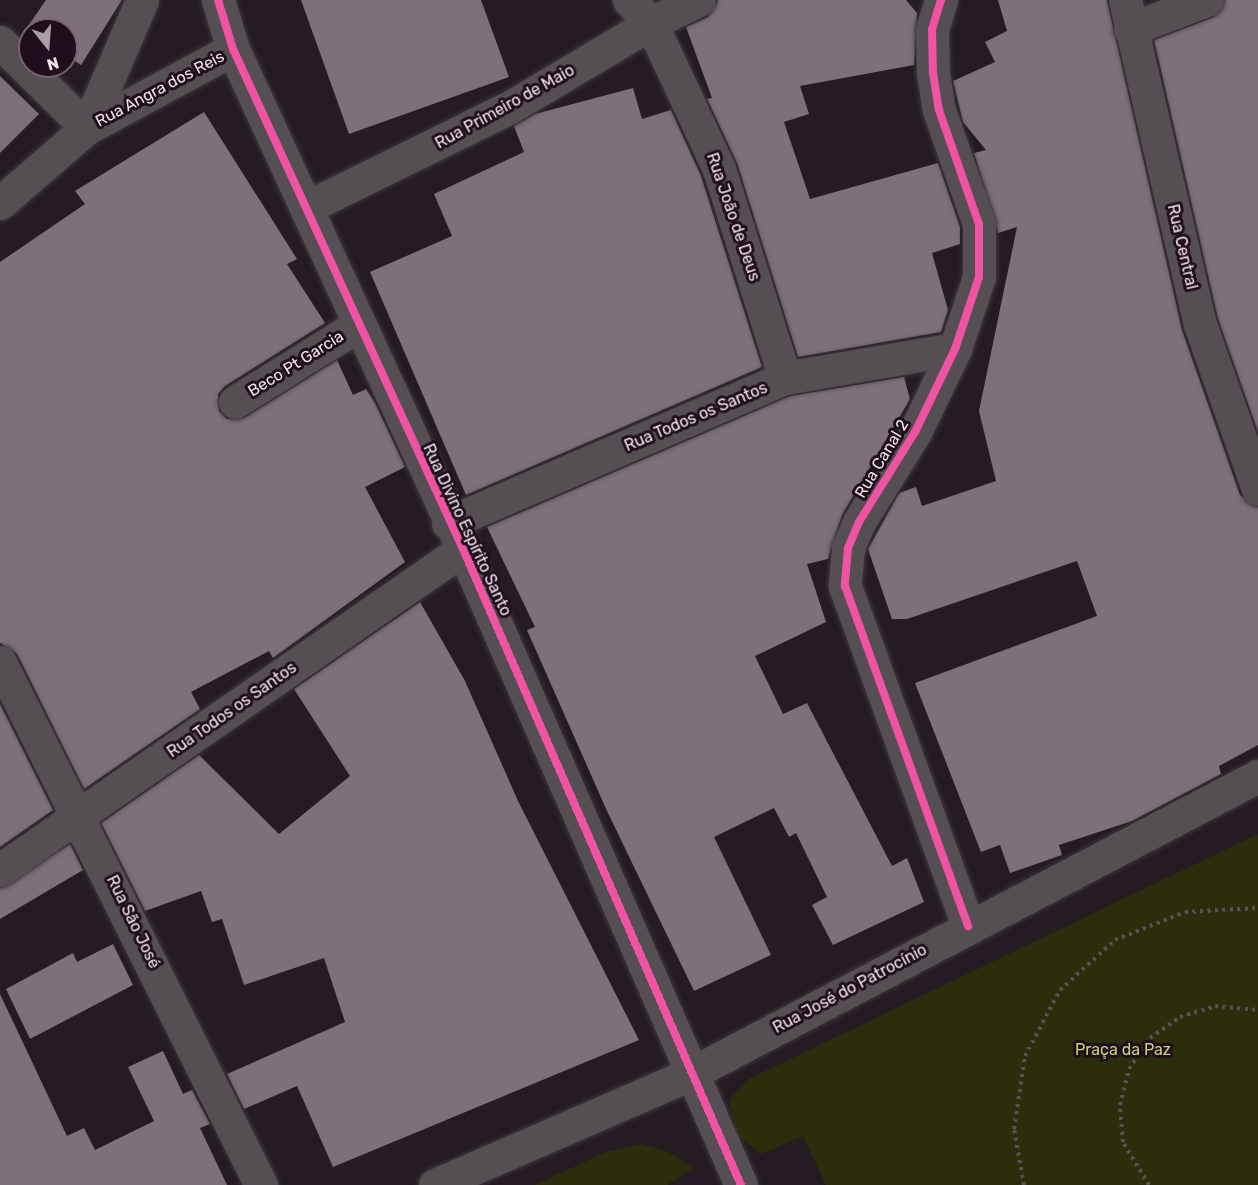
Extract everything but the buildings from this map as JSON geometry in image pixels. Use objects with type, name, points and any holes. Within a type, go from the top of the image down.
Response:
[{"type":"street","name":"Rua Angra dos Reis","points":[[87,128],[142,0]]},
{"type":"street","name":"Rua Divino Espírito Santo","points":[[218,0],[233,49],[456,536],[741,1185]]},
{"type":"street","name":"Rua Primeiro de Maio","points":[[307,207],[512,106],[640,11],[699,0]]},
{"type":"street","name":"Rua Canal 2","points":[[941,0],[932,30],[939,110],[979,224],[979,277],[955,349],[915,432],[859,522],[848,548],[845,586],[968,926]]},
{"type":"street","points":[[1128,15],[1207,0]]},
{"type":"street","name":"Rua João de Deus","points":[[640,11],[719,169],[785,378]]},
{"type":"street","name":"Rua Central","points":[[1128,15],[1200,324],[1258,489]]},
{"type":"street","points":[[0,42],[87,128]]},
{"type":"street","name":"Rua Angra dos Reis","points":[[0,203],[87,128],[233,49]]},
{"type":"street","name":"Beco Pt Garcia","points":[[235,402],[358,325]]},
{"type":"street","name":"Rua Todos os Santos","points":[[0,870],[81,815],[456,536],[785,378],[955,349]]},
{"type":"street","name":"Rua São José","points":[[0,662],[81,815],[261,1185]]},
{"type":"street","name":"Rua José do Patrocínio","points":[[435,1185],[692,1073],[968,926],[1258,776]]},
{"type":"path","points":[[1024,1185],[1014,1129],[1025,1056],[1060,990],[1115,940],[1175,916],[1258,908]]},
{"type":"path","points":[[1149,1185],[1124,1142],[1120,1105],[1129,1069],[1150,1038],[1179,1017],[1215,1006],[1258,1010]]},
{"type":"green space","name":"Praça da Paz","points":[[1258,834],[1258,1185],[826,1185],[803,1136],[761,1154],[736,1134],[729,1100],[749,1079]]},
{"type":"green space","points":[[642,1144],[668,1152],[693,1168],[667,1185],[535,1185],[606,1152]]},
{"type":"cycle path","points":[[218,0],[233,49],[463,549],[741,1185]]},
{"type":"cycle path","points":[[941,0],[932,30],[933,73],[939,110],[979,224],[979,277],[955,349],[915,432],[859,522],[848,548],[845,586],[968,926]]}]
